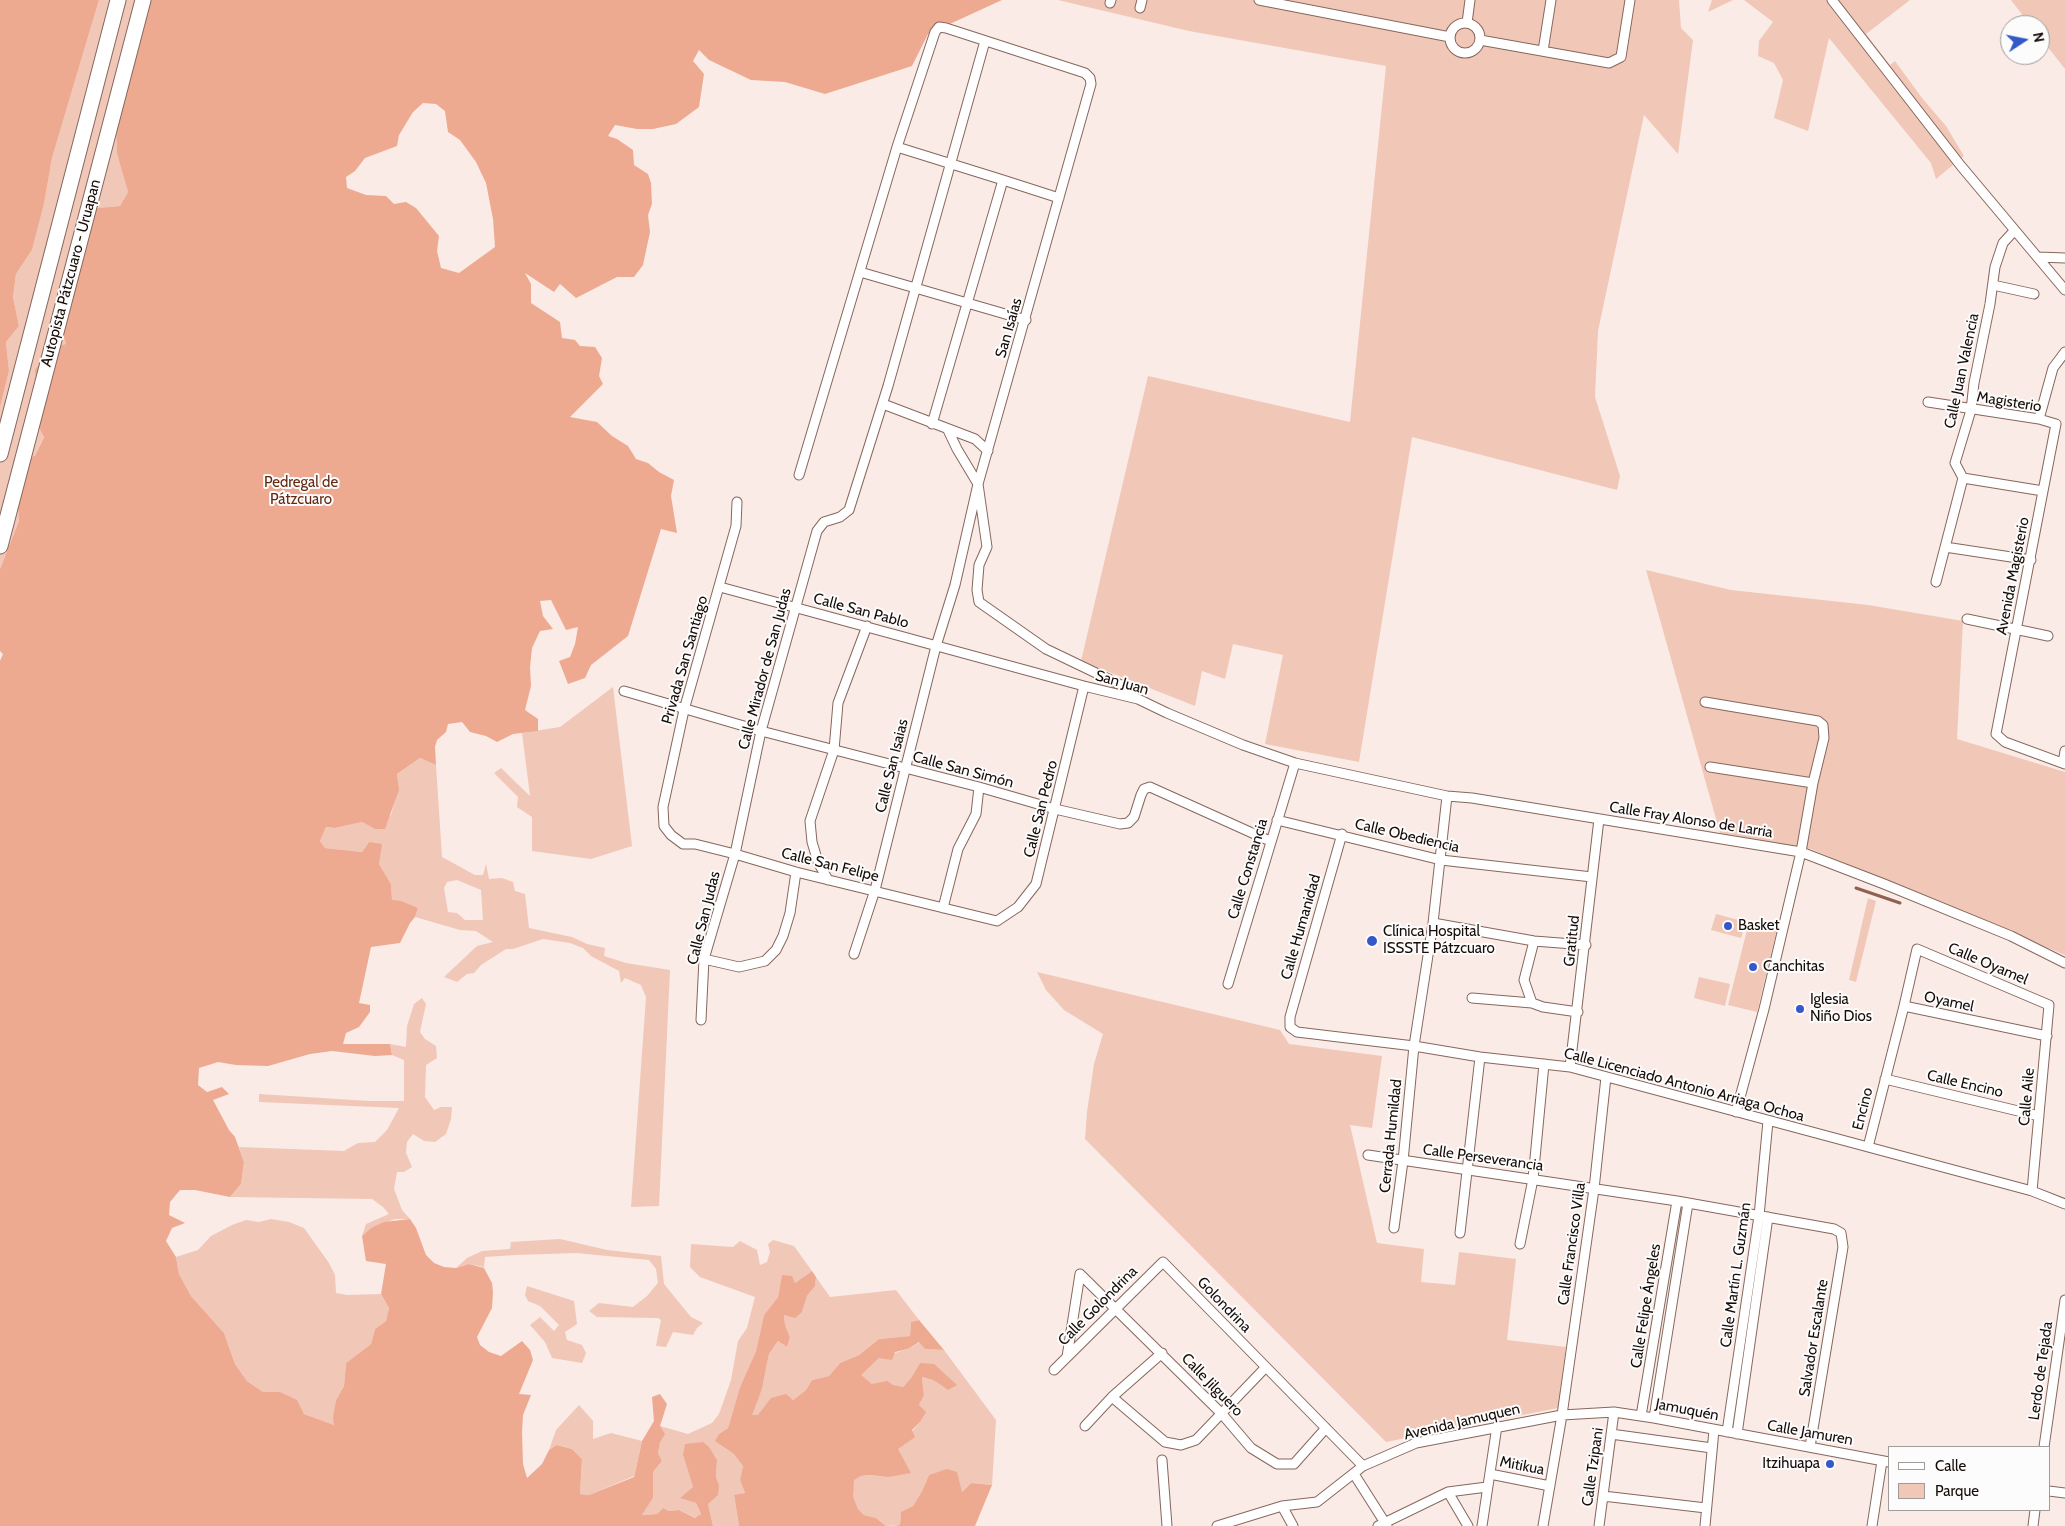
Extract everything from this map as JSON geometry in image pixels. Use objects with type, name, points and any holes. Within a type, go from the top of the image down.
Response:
[{"type":"highway","name":"Autopista Pátzcuaro - Uruapan","points":[[0,454],[118,0]]},
{"type":"highway","name":"Autopista Pátzcuaro - Uruapan","points":[[0,546],[143,0]]},
{"type":"street","points":[[1259,0],[1450,37]]},
{"type":"street","points":[[1467,23],[1470,0]]},
{"type":"street","points":[[1543,51],[1552,0]]},
{"type":"street","points":[[1480,40],[1609,63],[1621,57],[1630,0]]},
{"type":"street","points":[[1832,0],[1961,166],[2065,290]]},
{"type":"street","points":[[1467,23],[1471,24],[1478,31],[1480,40],[1479,45],[1473,52],[1464,54],[1452,46],[1450,37],[1451,32],[1457,25],[1467,23]]},
{"type":"street","points":[[799,475],[898,147],[934,32],[939,27],[985,40],[883,404],[975,439],[988,451]]},
{"type":"street","name":"San Isaías","points":[[955,585],[978,484],[1026,320],[1091,84],[1090,78],[1085,73],[985,40]]},
{"type":"street","points":[[898,147],[1059,198]]},
{"type":"street","points":[[932,424],[1003,180]]},
{"type":"street","name":"Calle Juan Valencia","points":[[1936,582],[1963,478],[1955,463],[1971,410],[1974,383],[1995,267],[2004,243],[2014,231]]},
{"type":"street","points":[[2038,257],[2065,258]]},
{"type":"street","points":[[860,272],[1026,320]]},
{"type":"street","points":[[1993,285],[2034,294]]},
{"type":"street","points":[[2039,419],[2053,368],[2065,352]]},
{"type":"street","name":"Magisterio","points":[[1928,402],[2039,419],[2056,424]]},
{"type":"street","name":"Calle Mirador de San Judas","points":[[735,854],[761,731],[817,531],[824,522],[840,517],[849,510],[883,404]]},
{"type":"street","name":"Avenida Magisterio","points":[[2056,424],[1996,734],[2006,742],[2064,763]]},
{"type":"street","points":[[948,430],[978,484],[987,546],[979,565],[977,590],[979,602],[1046,649],[1120,685],[1138,698]]},
{"type":"street","points":[[1963,478],[2043,490]]},
{"type":"street","name":"Privada San Santiago","points":[[664,826],[663,808],[684,710],[736,526],[737,502]]},
{"type":"street","points":[[1945,548],[2031,560]]},
{"type":"street","name":"Calle San Isaias","points":[[854,954],[875,890],[936,646],[955,585]]},
{"type":"street","name":"Calle San Pablo","points":[[720,587],[936,646]]},
{"type":"street","points":[[1967,619],[2048,636]]},
{"type":"street","points":[[828,880],[818,862],[812,842],[810,821],[834,750],[838,703],[867,626]]},
{"type":"street","name":"San Juan","points":[[936,646],[1084,686],[1138,698],[1167,714],[1243,745],[1295,763]]},
{"type":"street","name":"Calle San Pedro","points":[[996,922],[1018,907],[1036,884],[1084,686]]},
{"type":"street","name":"Calle San Simón","points":[[624,691],[761,731],[980,787],[1055,809],[1120,824],[1128,823],[1134,817],[1144,789],[1150,787],[1270,841]]},
{"type":"street","points":[[1705,702],[1818,721],[1823,725],[1824,738],[1813,783],[1801,852],[1764,1009],[1736,1112]]},
{"type":"street","points":[[2064,763],[2065,751]]},
{"type":"street","name":"Calle Fray Alonso de Larria","points":[[1295,763],[1447,796],[1472,798],[1801,852],[2012,936],[2065,963]]},
{"type":"street","name":"Calle Constancia","points":[[1228,984],[1295,763]]},
{"type":"street","points":[[1710,767],[1813,783]]},
{"type":"street","points":[[943,908],[958,849],[976,814],[980,787]]},
{"type":"street","name":"Cerrada Humildad","points":[[1394,1228],[1403,1161],[1414,1046],[1433,923],[1447,796]]},
{"type":"street","name":"Gratitud","points":[[1570,1067],[1586,945],[1599,819]]},
{"type":"street","name":"Calle Obediencia","points":[[1277,820],[1342,834],[1441,860],[1592,877]]},
{"type":"street","name":"Calle San Felipe","points":[[664,826],[670,835],[683,844],[694,844],[735,854],[796,872],[875,890],[996,922]]},
{"type":"street","name":"Calle Humanidad","points":[[1290,1027],[1290,1017],[1342,834]]},
{"type":"street","name":"Calle San Judas","points":[[700,1020],[704,959],[735,854]]},
{"type":"street","points":[[704,959],[739,967],[765,961],[776,950],[783,936],[790,913],[796,872]]},
{"type":"street","points":[[1433,923],[1534,941],[1586,945]]},
{"type":"street","points":[[1532,1003],[1524,980],[1534,941]]},
{"type":"street","name":"Calle Oyamel","points":[[1917,949],[2049,1005]]},
{"type":"street","name":"Oyamel","points":[[1917,949],[1904,1006],[2046,1036]]},
{"type":"street","points":[[1472,998],[1532,1003],[1578,1012]]},
{"type":"street","name":"Calle Aile","points":[[2032,1191],[2049,1005]]},
{"type":"street","name":"Encino","points":[[1868,1146],[1904,1006]]},
{"type":"street","name":"Calle Licenciado Antonio Arriaga Ochoa","points":[[1290,1027],[1297,1032],[1414,1046],[1480,1057],[1570,1067],[2032,1191],[2065,1204]]},
{"type":"street","points":[[1460,1234],[1480,1057]]},
{"type":"street","points":[[1520,1244],[1533,1178],[1544,1064]]},
{"type":"street","name":"Calle Francisco Villa","points":[[1543,1526],[1562,1415],[1594,1189],[1606,1076]]},
{"type":"street","name":"Calle Encino","points":[[1885,1079],[2039,1116]]},
{"type":"street","name":"Calle Martín L. Guzmán","points":[[1737,1434],[1753,1326],[1763,1217],[1768,1121]]},
{"type":"street","name":"Calle Perseverancia","points":[[1368,1155],[1468,1171],[1533,1178],[1677,1201],[1834,1229],[1841,1233]]},
{"type":"street","name":"Calle Felipe Ángeles","points":[[1641,1416],[1677,1201]]},
{"type":"street","name":"Calle Felipe Ángeles","points":[[1654,1418],[1688,1203]]},
{"type":"street","name":"Calle Martín L. Guzmán","points":[[1727,1432],[1743,1324],[1763,1217]]},
{"type":"street","name":"Salvador Escalante","points":[[1810,1447],[1843,1247],[1841,1233]]},
{"type":"street","name":"Calle Golondrina","points":[[1054,1370],[1163,1262]]},
{"type":"street","name":"Golondrina","points":[[1163,1262],[1364,1466]]},
{"type":"street","name":"Calle Jilguero","points":[[1067,1358],[1080,1274],[1222,1414],[1251,1448],[1277,1464],[1294,1464],[1326,1428]]},
{"type":"street","name":"Lerdo de Tejada","points":[[2044,1446],[2065,1300]]},
{"type":"street","points":[[1658,1313],[1670,1315]]},
{"type":"street","points":[[1743,1324],[1753,1326]]},
{"type":"street","points":[[1085,1426],[1112,1397],[1162,1353]]},
{"type":"street","points":[[1112,1397],[1165,1442],[1181,1445],[1196,1440],[1266,1368]]},
{"type":"street","name":"Avenida Jamuquen","points":[[1221,1525],[1282,1506],[1317,1502],[1364,1466],[1416,1443],[1496,1426],[1562,1415],[1614,1412],[1641,1416]]},
{"type":"street","name":"Calle Tzipani","points":[[1599,1526],[1614,1412]]},
{"type":"street","name":"Jamuquén","points":[[1641,1416],[1727,1432]]},
{"type":"street","points":[[1482,1526],[1496,1426]]},
{"type":"street","points":[[1705,1526],[1714,1430]]},
{"type":"street","name":"Calle Jamuren","points":[[1727,1432],[1885,1461]]},
{"type":"street","points":[[1611,1434],[1712,1448]]},
{"type":"street","points":[[1162,1460],[1167,1526]]},
{"type":"street","points":[[1872,1526],[1885,1461]]},
{"type":"street","points":[[1354,1474],[1383,1525],[1448,1492],[1488,1487]]},
{"type":"street","name":"Mitikua","points":[[1490,1474],[1550,1486]]},
{"type":"street","points":[[2050,1491],[2065,1493]]},
{"type":"street","points":[[1448,1492],[1468,1526]]},
{"type":"street","points":[[1603,1496],[1706,1508]]},
{"type":"street","points":[[1282,1506],[1292,1526]]},
{"type":"street","points":[[2033,1526],[2035,1511]]},
{"type":"green space","points":[[0,0],[99,0],[52,158],[44,204],[32,250],[16,274],[13,297],[19,326],[6,342],[9,371],[0,407]]},
{"type":"green space","points":[[99,0],[149,0],[123,173],[128,192],[120,206],[86,209],[58,320],[66,344],[39,403],[36,422],[44,436],[17,496],[19,521],[0,569],[0,407],[9,371],[6,342],[19,326],[13,297],[16,274],[32,250],[44,204],[52,158]]},
{"type":"green space","name":"Pedregal de Pátzcuaro","points":[[149,0],[1002,0],[928,34],[912,66],[825,94],[785,82],[751,80],[709,60],[699,50],[693,61],[704,74],[699,107],[676,124],[653,129],[637,129],[615,125],[608,136],[617,139],[633,150],[634,165],[648,174],[651,183],[652,204],[648,215],[650,232],[643,265],[634,277],[617,277],[576,298],[560,284],[554,292],[525,273],[531,284],[531,303],[560,322],[562,338],[575,340],[580,346],[595,347],[602,358],[599,376],[603,384],[570,417],[597,422],[612,436],[628,446],[636,459],[648,463],[659,472],[674,480],[671,496],[677,533],[661,529],[628,636],[591,665],[585,678],[568,684],[559,661],[570,657],[578,627],[566,630],[551,600],[540,601],[543,616],[553,629],[540,631],[532,648],[531,686],[525,710],[538,719],[538,731],[513,734],[497,742],[486,736],[470,732],[462,722],[448,724],[446,732],[437,740],[435,747],[436,765],[420,758],[397,774],[399,790],[385,829],[375,829],[362,822],[335,828],[326,827],[320,841],[325,848],[362,852],[369,842],[382,844],[379,864],[391,884],[392,900],[401,901],[418,908],[400,943],[371,947],[359,1003],[370,1005],[370,1012],[359,1027],[346,1033],[343,1044],[390,1044],[392,1055],[375,1056],[332,1051],[310,1054],[268,1066],[236,1065],[218,1062],[199,1068],[198,1085],[207,1092],[222,1087],[229,1094],[213,1100],[229,1130],[235,1137],[244,1162],[241,1184],[230,1197],[195,1190],[180,1190],[170,1202],[169,1215],[185,1223],[172,1228],[166,1241],[176,1257],[179,1274],[191,1296],[224,1333],[235,1364],[247,1381],[263,1392],[280,1392],[297,1400],[304,1414],[334,1425],[333,1418],[336,1400],[344,1386],[346,1363],[371,1344],[375,1329],[386,1321],[389,1308],[381,1294],[386,1264],[366,1261],[362,1236],[371,1228],[384,1222],[410,1219],[416,1228],[426,1255],[434,1263],[444,1267],[456,1268],[469,1264],[484,1268],[492,1283],[493,1292],[492,1308],[477,1337],[480,1345],[489,1352],[501,1356],[522,1341],[530,1350],[533,1360],[519,1394],[531,1395],[523,1415],[522,1432],[523,1464],[527,1478],[542,1464],[549,1450],[557,1445],[572,1449],[582,1459],[580,1494],[589,1495],[634,1477],[642,1441],[654,1421],[652,1397],[660,1394],[667,1404],[660,1426],[665,1434],[660,1442],[658,1453],[662,1461],[653,1472],[653,1498],[642,1515],[657,1514],[663,1508],[669,1511],[679,1510],[695,1518],[701,1514],[696,1503],[680,1498],[693,1487],[683,1455],[685,1444],[703,1442],[709,1447],[717,1460],[718,1495],[708,1504],[713,1526],[0,1526],[0,661],[3,654],[0,651],[0,569],[19,521],[17,496],[23,459],[35,456],[44,437],[36,422],[39,403],[35,370],[50,349],[66,344],[58,320],[86,209],[120,206],[128,192],[117,153],[116,111]],"holes":[[[423,103],[436,104],[445,111],[448,132],[460,140],[476,162],[486,183],[493,219],[495,247],[459,273],[441,268],[437,251],[439,236],[416,208],[406,202],[394,204],[386,196],[366,195],[347,188],[346,177],[355,171],[365,158],[397,146],[399,135],[413,112]]]},
{"type":"green space","points":[[1058,0],[1679,0],[1681,28],[1693,40],[1678,154],[1644,115],[1598,331],[1595,397],[1620,476],[1617,490],[1412,437],[1359,762],[1265,744],[1283,655],[1233,644],[1225,679],[1202,671],[1195,706],[1081,661],[1148,376],[1350,422],[1386,66],[1189,31]]},
{"type":"green space","points":[[1712,0],[1733,0],[1708,12]]},
{"type":"green space","points":[[1744,0],[1910,0],[1866,34],[1890,65],[1895,61],[1922,98],[1946,126],[1964,156],[1936,179],[1931,163],[1829,38],[1808,131],[1774,118],[1783,80],[1774,63],[1758,56],[1759,41],[1773,22]]},
{"type":"green space","points":[[2011,0],[2065,0],[2065,69],[2050,50],[2050,15],[2022,15]]},
{"type":"green space","points":[[1646,570],[1731,590],[1868,605],[1963,621],[1957,739],[2065,772],[2065,955],[1811,849],[1720,833]]},
{"type":"green space","points":[[613,687],[632,846],[591,859],[532,851],[532,817],[517,807],[518,797],[494,773],[501,768],[530,796],[522,733],[560,727]]},
{"type":"green space","points":[[420,758],[436,765],[442,857],[475,875],[483,875],[486,864],[489,879],[502,878],[513,882],[515,891],[525,894],[529,928],[572,937],[587,944],[605,948],[604,956],[626,963],[670,970],[659,1206],[631,1207],[646,997],[641,985],[625,978],[621,983],[619,971],[591,956],[583,948],[570,943],[543,939],[513,949],[506,949],[481,965],[474,973],[467,974],[457,982],[444,977],[477,946],[493,942],[476,931],[460,930],[415,917],[418,908],[392,901],[391,884],[369,842],[362,852],[325,848],[320,841],[326,827],[335,828],[362,822],[375,829],[391,815],[398,790],[397,774]],"holes":[[[457,880],[481,890],[483,920],[465,920],[457,913],[448,912],[444,888],[447,882]]]},
{"type":"green space","points":[[1868,898],[1876,901],[1856,982],[1849,980]]},
{"type":"green space","name":"Basket","points":[[1716,914],[1746,922],[1741,938],[1711,930]]},
{"type":"green space","name":"Canchitas","points":[[1749,922],[1777,929],[1757,1012],[1728,1005]]},
{"type":"green space","points":[[1037,972],[1280,1030],[1289,1044],[1382,1056],[1372,1128],[1350,1125],[1377,1243],[1424,1249],[1421,1282],[1455,1285],[1459,1252],[1516,1259],[1507,1340],[1566,1347],[1558,1408],[1386,1442],[1085,1139],[1094,1064],[1103,1034],[1064,1010],[1046,990]]},
{"type":"green space","points":[[1699,977],[1730,984],[1725,1006],[1694,998]]},
{"type":"green space","points":[[422,998],[426,1004],[420,1032],[425,1039],[436,1046],[437,1058],[426,1065],[425,1097],[434,1110],[441,1107],[452,1107],[451,1119],[446,1134],[435,1142],[424,1141],[413,1134],[407,1142],[406,1153],[412,1167],[404,1172],[397,1172],[394,1189],[402,1210],[410,1219],[395,1219],[371,1228],[362,1236],[366,1224],[389,1214],[372,1199],[230,1197],[241,1184],[244,1162],[239,1147],[344,1151],[358,1143],[375,1142],[387,1130],[399,1108],[259,1102],[259,1094],[369,1101],[404,1101],[404,1060],[392,1055],[390,1044],[406,1047],[407,1026],[414,1004]]},
{"type":"green space","points":[[271,1219],[289,1222],[304,1228],[329,1263],[335,1275],[336,1293],[347,1295],[381,1294],[389,1308],[386,1321],[375,1329],[371,1344],[346,1363],[344,1386],[336,1400],[334,1425],[304,1414],[280,1392],[263,1392],[247,1381],[235,1364],[224,1333],[191,1296],[179,1274],[176,1257],[198,1250],[211,1236],[246,1220],[259,1222]]},
{"type":"green space","points":[[560,1239],[607,1250],[661,1256],[664,1284],[691,1317],[703,1323],[693,1335],[673,1332],[666,1347],[656,1346],[661,1320],[658,1318],[597,1317],[589,1311],[599,1303],[633,1307],[647,1296],[658,1283],[656,1269],[649,1260],[576,1253],[516,1255],[485,1257],[484,1267],[469,1264],[456,1268],[467,1258],[482,1251],[510,1249],[511,1242]]},
{"type":"green space","points":[[773,1240],[794,1246],[812,1271],[795,1283],[782,1276],[778,1297],[764,1315],[756,1351],[740,1387],[728,1428],[719,1434],[743,1466],[740,1480],[745,1493],[734,1496],[739,1526],[713,1526],[708,1504],[719,1485],[716,1477],[717,1461],[683,1455],[693,1487],[681,1498],[696,1503],[701,1514],[696,1518],[679,1510],[669,1511],[663,1508],[657,1514],[642,1515],[653,1498],[653,1472],[662,1461],[658,1453],[660,1426],[688,1434],[712,1423],[719,1414],[731,1380],[738,1341],[747,1328],[755,1297],[700,1277],[690,1267],[691,1244],[733,1247],[740,1241],[757,1250],[760,1265],[767,1262],[770,1252],[768,1244]]},
{"type":"green space","points":[[812,1271],[816,1277],[815,1286],[807,1296],[802,1312],[795,1318],[784,1315],[785,1325],[790,1337],[787,1347],[778,1341],[769,1354],[762,1389],[752,1415],[758,1415],[771,1398],[786,1394],[793,1400],[806,1390],[812,1380],[829,1376],[840,1363],[859,1355],[879,1339],[910,1336],[911,1322],[919,1320],[944,1350],[925,1349],[919,1342],[908,1349],[895,1352],[892,1360],[879,1358],[861,1375],[872,1384],[887,1381],[893,1385],[903,1387],[920,1363],[934,1364],[957,1385],[948,1390],[933,1380],[922,1377],[924,1395],[919,1405],[926,1412],[912,1430],[915,1437],[898,1449],[911,1473],[888,1477],[861,1476],[854,1480],[853,1496],[858,1509],[864,1515],[876,1518],[886,1526],[739,1526],[734,1495],[745,1493],[740,1480],[743,1466],[733,1453],[715,1441],[719,1434],[728,1428],[740,1387],[756,1351],[764,1315],[778,1297],[782,1275],[792,1276],[795,1283]]},
{"type":"green space","points":[[816,1277],[830,1297],[896,1290],[919,1320],[911,1322],[910,1336],[879,1339],[859,1355],[840,1363],[829,1376],[812,1380],[806,1390],[793,1400],[758,1415],[751,1415],[762,1389],[769,1354],[778,1341],[787,1347],[790,1337],[785,1325],[784,1315],[802,1312],[807,1296],[815,1286]]},
{"type":"green space","points":[[527,1286],[574,1301],[577,1324],[565,1332],[567,1340],[582,1345],[586,1353],[582,1363],[552,1358],[545,1342],[530,1325],[540,1317],[554,1331],[559,1325],[540,1306],[528,1301],[525,1295]]},
{"type":"green space","points":[[920,1342],[925,1349],[944,1350],[996,1420],[992,1485],[971,1483],[962,1492],[929,1475],[913,1506],[901,1513],[900,1525],[886,1526],[876,1518],[864,1515],[858,1509],[853,1496],[853,1480],[861,1476],[870,1475],[888,1477],[898,1449],[920,1422],[919,1405],[924,1394],[922,1377],[933,1380],[948,1390],[920,1363],[903,1387],[872,1384],[860,1375],[879,1358],[908,1349]]},
{"type":"green space","points":[[579,1405],[593,1421],[593,1439],[611,1433],[642,1441],[634,1476],[589,1495],[580,1494],[582,1459],[572,1449],[558,1445],[549,1450],[556,1430]]},
{"type":"green space","points":[[947,1469],[957,1472],[962,1492],[971,1483],[992,1485],[975,1526],[893,1526],[900,1525],[901,1512],[913,1506],[929,1475]]},
{"type":"waterway","points":[[1856,888],[1900,903]]},
{"type":"place","name":"Basket","points":[[1728,926]]},
{"type":"place","name":"Clínica Hospital ISSSTE Pátzcuaro","points":[[1372,941]]},
{"type":"place","name":"Canchitas","points":[[1753,967]]},
{"type":"place","name":"Iglesia Niño Dios","points":[[1800,1009]]},
{"type":"place","name":"Itzihuapa","points":[[1830,1464]]}]
